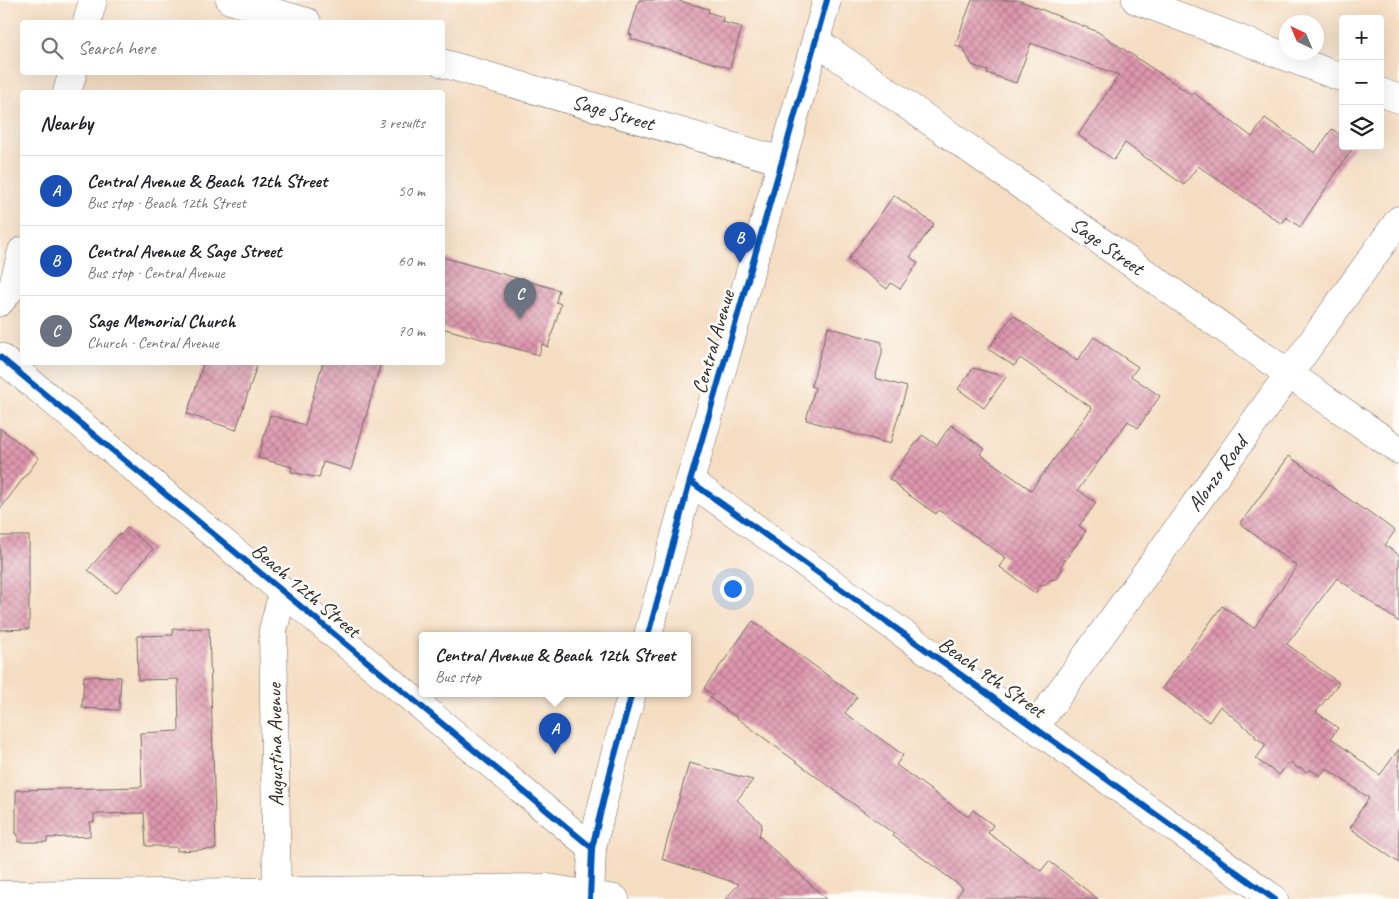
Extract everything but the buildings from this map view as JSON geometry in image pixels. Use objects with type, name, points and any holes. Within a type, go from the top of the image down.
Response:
[{"type":"street","points":[[88,20],[93,0]]},
{"type":"street","points":[[230,0],[300,20]]},
{"type":"street","name":"Central Avenue","points":[[649,632],[827,0]]},
{"type":"street","points":[[1136,0],[1339,76]]},
{"type":"street","name":"Sage Street","points":[[816,41],[1399,450]]},
{"type":"street","name":"Sage Street","points":[[445,64],[782,161]]},
{"type":"street","points":[[68,90],[72,75]]},
{"type":"street","points":[[1384,93],[1399,99]]},
{"type":"street","name":"Alonzo Road","points":[[1035,727],[1399,220]]},
{"type":"street","points":[[0,302],[13,286],[20,260]]},
{"type":"street","name":"Beach 12th Street","points":[[0,357],[592,848]]},
{"type":"street","name":"Beach 9th Street","points":[[690,481],[1274,899]]},
{"type":"street","name":"Augustina Avenue","points":[[277,895],[273,630],[283,592]]},
{"type":"street","points":[[0,896],[277,895],[548,888],[598,898],[592,848],[631,697]]},
{"type":"cycle path","points":[[649,632],[827,0]]},
{"type":"cycle path","points":[[0,357],[592,848]]},
{"type":"cycle path","points":[[690,481],[1274,899]]},
{"type":"cycle path","points":[[590,899],[592,848],[631,697]]},
{"type":"place","name":"Central Avenue & Sage Street","points":[[740,263]]},
{"type":"place","name":"Sage Memorial Church","points":[[520,319]]},
{"type":"place","name":"Central Avenue & Beach 12th Street","points":[[555,754]]}]
